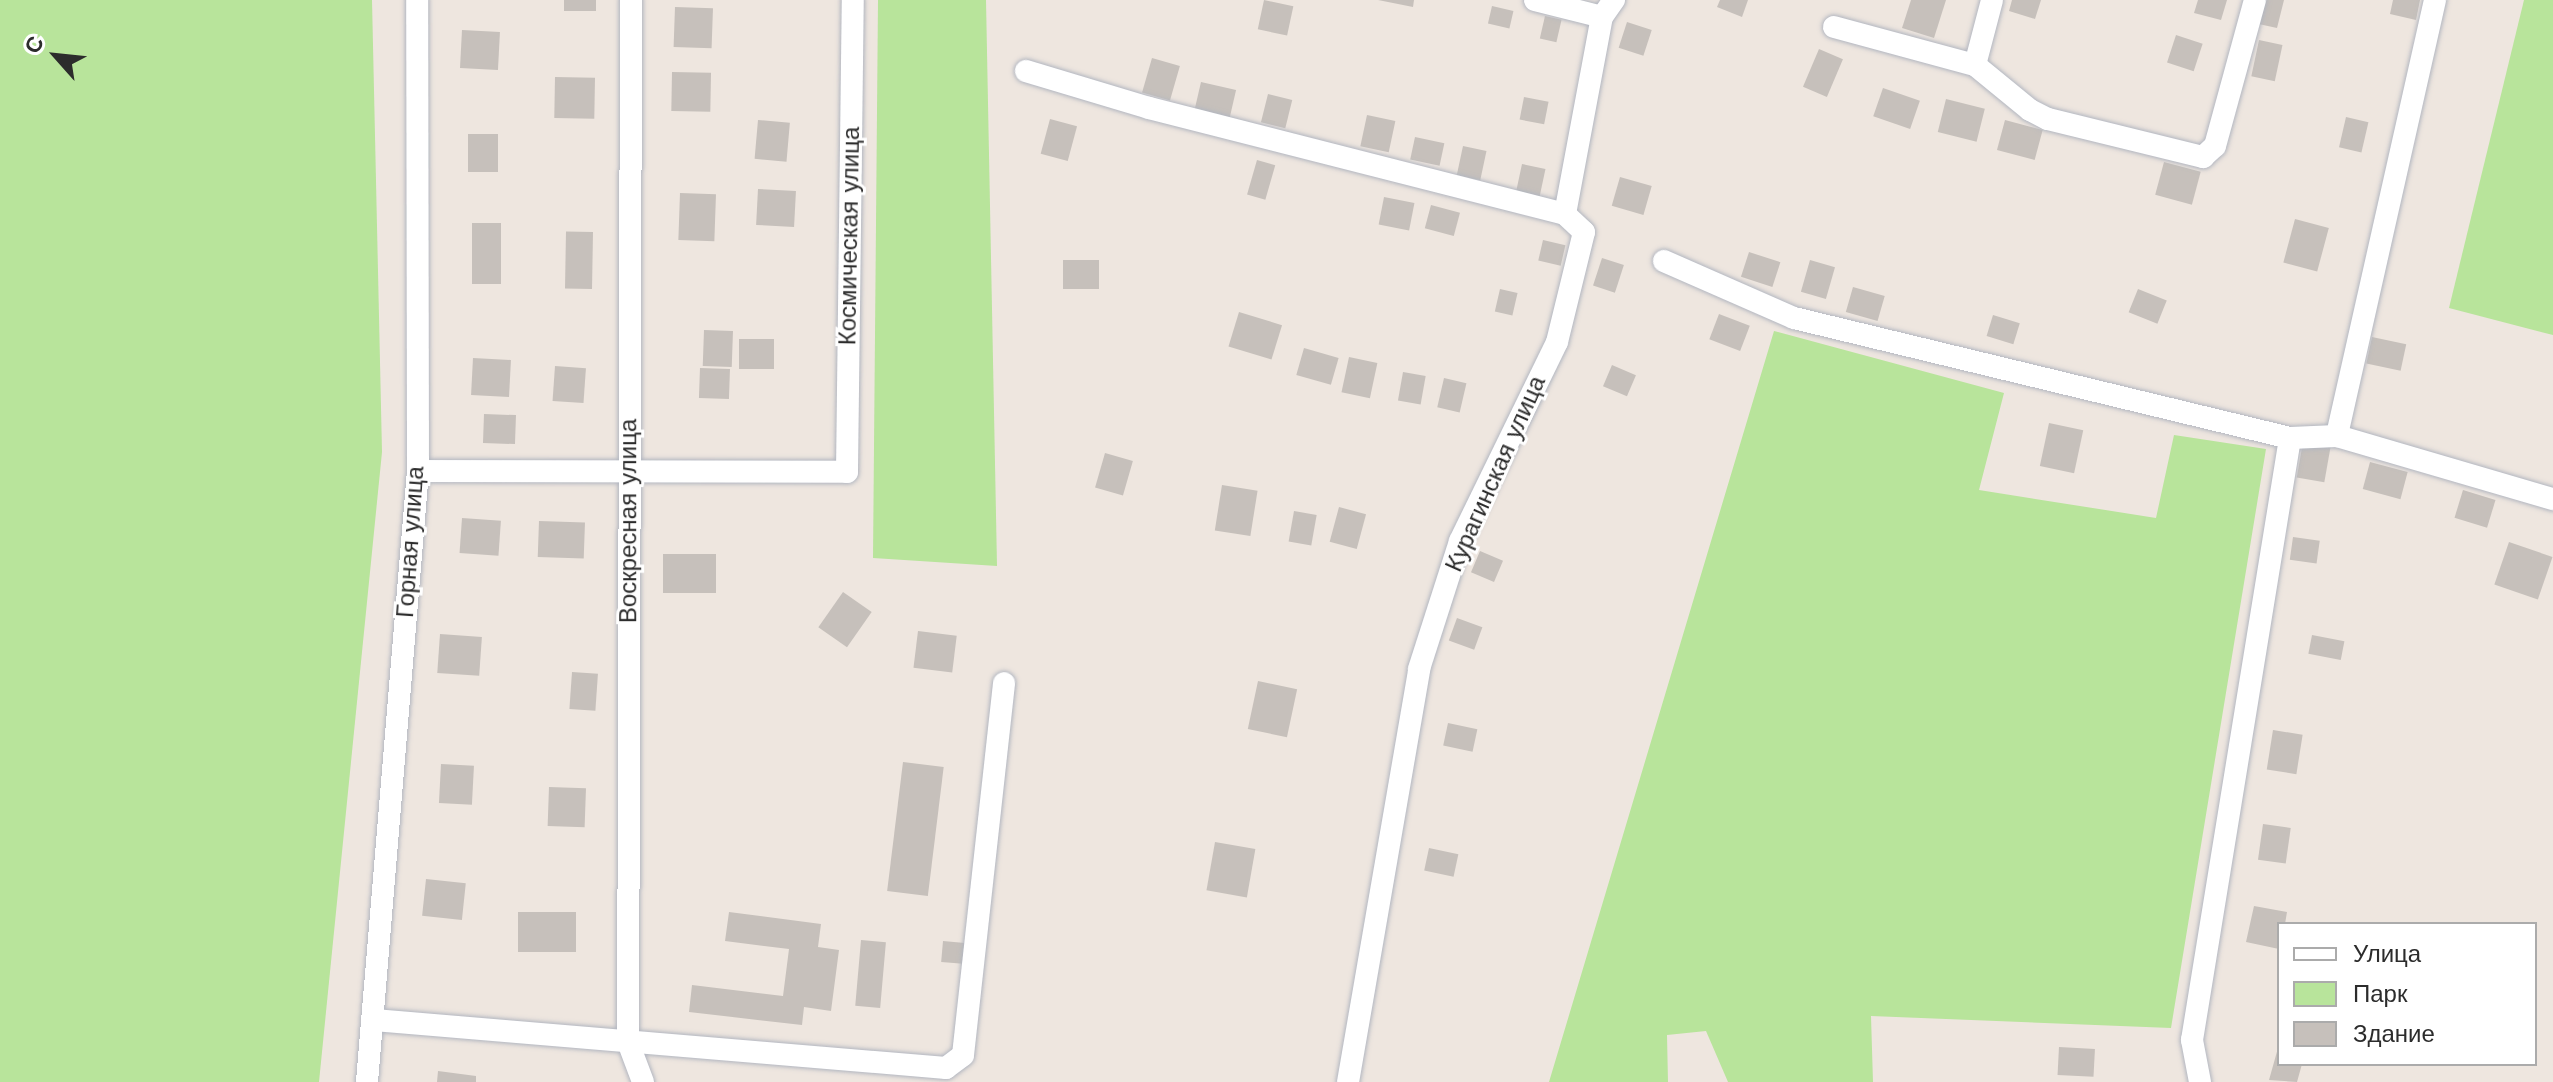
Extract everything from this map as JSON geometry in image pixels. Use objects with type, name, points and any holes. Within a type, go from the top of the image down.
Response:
[{"type":"street","name":"Горная улица","points":[[367,1082],[418,471],[417,0]]},
{"type":"street","name":"Воскресная улица","points":[[628,1042],[631,0]]},
{"type":"street","name":"Космическая улица","points":[[629,475],[847,472],[853,0]]},
{"type":"street","points":[[1026,71],[1149,108],[1565,214],[1608,8],[1535,0]]},
{"type":"street","points":[[1975,65],[1992,0]]},
{"type":"street","points":[[1834,27],[1975,65],[2030,110],[2048,119],[2203,157],[2215,146],[2255,0]]},
{"type":"street","points":[[2337,436],[2435,0]]},
{"type":"street","name":"Курагинская улица","points":[[1348,1082],[1419,669],[1460,541],[1557,342],[1584,232],[1565,214]]},
{"type":"street","points":[[1664,261],[1794,318],[2290,438],[2337,436],[2553,499]]},
{"type":"street","points":[[2200,1082],[2192,1040],[2290,438]]},
{"type":"street","points":[[418,471],[629,475]]},
{"type":"street","points":[[374,1020],[946,1068],[963,1055],[1004,683]]},
{"type":"street","points":[[628,1042],[643,1082]]},
{"type":"green space","points":[[0,0],[372,0],[382,452],[319,1082],[0,1082]]},
{"type":"green space","points":[[878,0],[986,0],[997,566],[873,558]]},
{"type":"green space","points":[[2524,0],[2553,0],[2553,335],[2449,308]]},
{"type":"green space","points":[[1774,331],[2004,393],[1979,490],[2156,518],[2174,435],[2266,449],[2171,1028],[1871,1016],[1873,1082],[1728,1082],[1706,1031],[1667,1035],[1668,1082],[1549,1082]]},
{"type":"building","points":[[564,0],[596,0],[596,11],[564,11]]},
{"type":"building","points":[[1264,0],[1293,6],[1287,36],[1258,29]]},
{"type":"building","points":[[1378,0],[1414,0],[1413,7]]},
{"type":"building","points":[[1720,0],[1748,0],[1742,17],[1717,7]]},
{"type":"building","points":[[1911,0],[1946,0],[1934,38],[1902,28]]},
{"type":"building","points":[[2012,0],[2041,0],[2035,19],[2009,11]]},
{"type":"building","points":[[2198,0],[2227,0],[2221,20],[2194,13]]},
{"type":"building","points":[[2260,0],[2284,0],[2277,28],[2254,23]]},
{"type":"building","points":[[2393,0],[2420,0],[2416,20],[2390,14]]},
{"type":"building","points":[[1492,6],[1513,11],[1509,28],[1488,24]]},
{"type":"building","points":[[675,7],[713,8],[712,48],[674,47]]},
{"type":"building","points":[[1545,16],[1562,20],[1556,42],[1540,38]]},
{"type":"building","points":[[1627,22],[1652,30],[1643,56],[1619,48]]},
{"type":"building","points":[[462,30],[500,32],[498,70],[460,68]]},
{"type":"building","points":[[2176,35],[2203,44],[2194,71],[2167,63]]},
{"type":"building","points":[[2259,40],[2282,45],[2275,81],[2251,76]]},
{"type":"building","points":[[1819,49],[1843,59],[1827,97],[1803,87]]},
{"type":"building","points":[[1152,58],[1180,66],[1170,101],[1142,93]]},
{"type":"building","points":[[672,72],[711,73],[710,112],[671,111]]},
{"type":"building","points":[[555,77],[595,78],[594,119],[554,118]]},
{"type":"building","points":[[1201,82],[1236,90],[1230,118],[1194,110]]},
{"type":"building","points":[[1883,88],[1920,101],[1910,129],[1873,116]]},
{"type":"building","points":[[1268,94],[1292,100],[1285,128],[1261,122]]},
{"type":"building","points":[[1524,97],[1549,102],[1544,124],[1520,120]]},
{"type":"building","points":[[1946,99],[1985,109],[1977,142],[1938,132]]},
{"type":"building","points":[[1367,115],[1395,121],[1389,152],[1360,146]]},
{"type":"building","points":[[2346,117],[2368,122],[2361,152],[2339,147]]},
{"type":"building","points":[[1050,119],[1077,126],[1068,161],[1041,154]]},
{"type":"building","points":[[758,120],[790,123],[786,162],[755,159]]},
{"type":"building","points":[[2005,120],[2043,130],[2035,160],[1997,150]]},
{"type":"building","points":[[468,134],[498,134],[498,172],[468,172]]},
{"type":"building","points":[[1415,137],[1444,143],[1440,166],[1410,159]]},
{"type":"building","points":[[1463,146],[1486,151],[1480,180],[1457,175]]},
{"type":"building","points":[[1257,160],[1275,165],[1265,200],[1247,195]]},
{"type":"building","points":[[2164,162],[2201,172],[2192,205],[2155,195]]},
{"type":"building","points":[[1522,164],[1545,169],[1539,198],[1516,193]]},
{"type":"building","points":[[1620,177],[1652,186],[1643,215],[1612,206]]},
{"type":"building","points":[[758,189],[796,191],[794,227],[756,225]]},
{"type":"building","points":[[680,193],[716,194],[714,241],[678,240]]},
{"type":"building","points":[[1384,197],[1414,203],[1409,230],[1379,224]]},
{"type":"building","points":[[1431,205],[1460,213],[1454,236],[1425,228]]},
{"type":"building","points":[[2295,219],[2329,228],[2317,272],[2283,262]]},
{"type":"building","points":[[472,223],[501,223],[501,284],[472,284]]},
{"type":"building","points":[[566,232],[593,232],[592,289],[565,289]]},
{"type":"building","points":[[1543,240],[1565,245],[1561,266],[1538,260]]},
{"type":"building","points":[[1749,252],[1780,262],[1772,287],[1741,277]]},
{"type":"building","points":[[1602,258],[1624,265],[1615,293],[1593,286]]},
{"type":"building","points":[[1063,260],[1099,260],[1099,289],[1063,289]]},
{"type":"building","points":[[1810,260],[1835,267],[1826,299],[1801,292]]},
{"type":"building","points":[[1853,287],[1885,296],[1878,321],[1846,312]]},
{"type":"building","points":[[1500,289],[1518,293],[1512,315],[1495,311]]},
{"type":"building","points":[[2138,289],[2167,301],[2157,324],[2129,312]]},
{"type":"building","points":[[1239,312],[1282,325],[1272,360],[1228,346]]},
{"type":"building","points":[[1719,314],[1750,326],[1740,351],[1709,339]]},
{"type":"building","points":[[1993,315],[2020,323],[2013,344],[1987,336]]},
{"type":"building","points":[[704,330],[733,331],[732,367],[703,366]]},
{"type":"building","points":[[2372,337],[2406,344],[2401,371],[2366,363]]},
{"type":"building","points":[[739,339],[774,339],[774,369],[739,369]]},
{"type":"building","points":[[1304,348],[1339,358],[1331,385],[1296,375]]},
{"type":"building","points":[[1349,357],[1377,363],[1370,398],[1342,392]]},
{"type":"building","points":[[473,358],[511,360],[509,397],[471,395]]},
{"type":"building","points":[[1612,365],[1636,375],[1627,396],[1603,386]]},
{"type":"building","points":[[555,366],[586,368],[583,403],[553,401]]},
{"type":"building","points":[[700,368],[730,369],[729,399],[699,398]]},
{"type":"building","points":[[1403,372],[1426,376],[1421,405],[1398,401]]},
{"type":"building","points":[[1444,378],[1466,383],[1460,412],[1437,407]]},
{"type":"building","points":[[484,414],[516,415],[515,444],[483,443]]},
{"type":"building","points":[[2049,423],[2083,430],[2074,473],[2040,466]]},
{"type":"building","points":[[2303,442],[2331,447],[2324,482],[2297,477]]},
{"type":"building","points":[[1105,453],[1133,461],[1123,496],[1095,488]]},
{"type":"building","points":[[2370,462],[2408,472],[2400,499],[2363,489]]},
{"type":"building","points":[[1222,485],[1258,491],[1250,536],[1215,530]]},
{"type":"building","points":[[2463,490],[2496,500],[2487,528],[2455,518]]},
{"type":"building","points":[[1339,507],[1366,514],[1357,549],[1330,542]]},
{"type":"building","points":[[1294,511],[1317,515],[1311,546],[1289,542]]},
{"type":"building","points":[[462,518],[501,521],[498,556],[460,553]]},
{"type":"building","points":[[539,521],[585,523],[584,559],[538,557]]},
{"type":"building","points":[[2293,537],[2320,541],[2317,564],[2290,560]]},
{"type":"building","points":[[2509,542],[2552,557],[2538,600],[2494,585]]},
{"type":"building","points":[[1480,551],[1503,561],[1494,582],[1471,572]]},
{"type":"building","points":[[663,554],[716,554],[716,593],[663,593]]},
{"type":"building","points":[[843,592],[872,612],[847,647],[818,627]]},
{"type":"building","points":[[1457,618],[1482,627],[1474,650],[1449,641]]},
{"type":"building","points":[[918,631],[957,636],[952,672],[913,668]]},
{"type":"building","points":[[440,634],[482,637],[479,676],[437,673]]},
{"type":"building","points":[[2312,635],[2344,641],[2341,660],[2308,654]]},
{"type":"building","points":[[572,672],[598,674],[595,711],[569,709]]},
{"type":"building","points":[[1258,681],[1297,689],[1287,737],[1248,729]]},
{"type":"building","points":[[1448,723],[1477,729],[1473,752],[1443,745]]},
{"type":"building","points":[[2273,730],[2303,735],[2296,774],[2267,770]]},
{"type":"building","points":[[903,762],[944,767],[928,896],[887,891]]},
{"type":"building","points":[[441,764],[474,766],[472,805],[439,803]]},
{"type":"building","points":[[549,787],[586,788],[585,827],[548,826]]},
{"type":"building","points":[[2263,824],[2291,828],[2286,864],[2258,860]]},
{"type":"building","points":[[1215,842],[1255,849],[1247,897],[1206,890]]},
{"type":"building","points":[[1429,848],[1458,854],[1454,877],[1424,870]]},
{"type":"building","points":[[426,879],[466,883],[462,920],[422,916]]},
{"type":"building","points":[[2254,906],[2287,912],[2285,922],[2277,922],[2277,949],[2246,942]]},
{"type":"building","points":[[518,912],[576,912],[576,952],[518,952]]},
{"type":"building","points":[[729,912],[821,924],[818,947],[839,950],[831,1011],[804,1007],[802,1025],[689,1012],[692,985],[783,996],[789,949],[725,941]]},
{"type":"building","points":[[861,940],[886,942],[880,1008],[855,1006]]},
{"type":"building","points":[[943,941],[965,943],[963,964],[941,962]]},
{"type":"building","points":[[2059,1047],[2095,1049],[2093,1077],[2058,1075]]},
{"type":"building","points":[[2277,1052],[2277,1066],[2301,1066],[2297,1082],[2269,1080]]},
{"type":"building","points":[[438,1071],[476,1076],[476,1082],[437,1082]]}]
